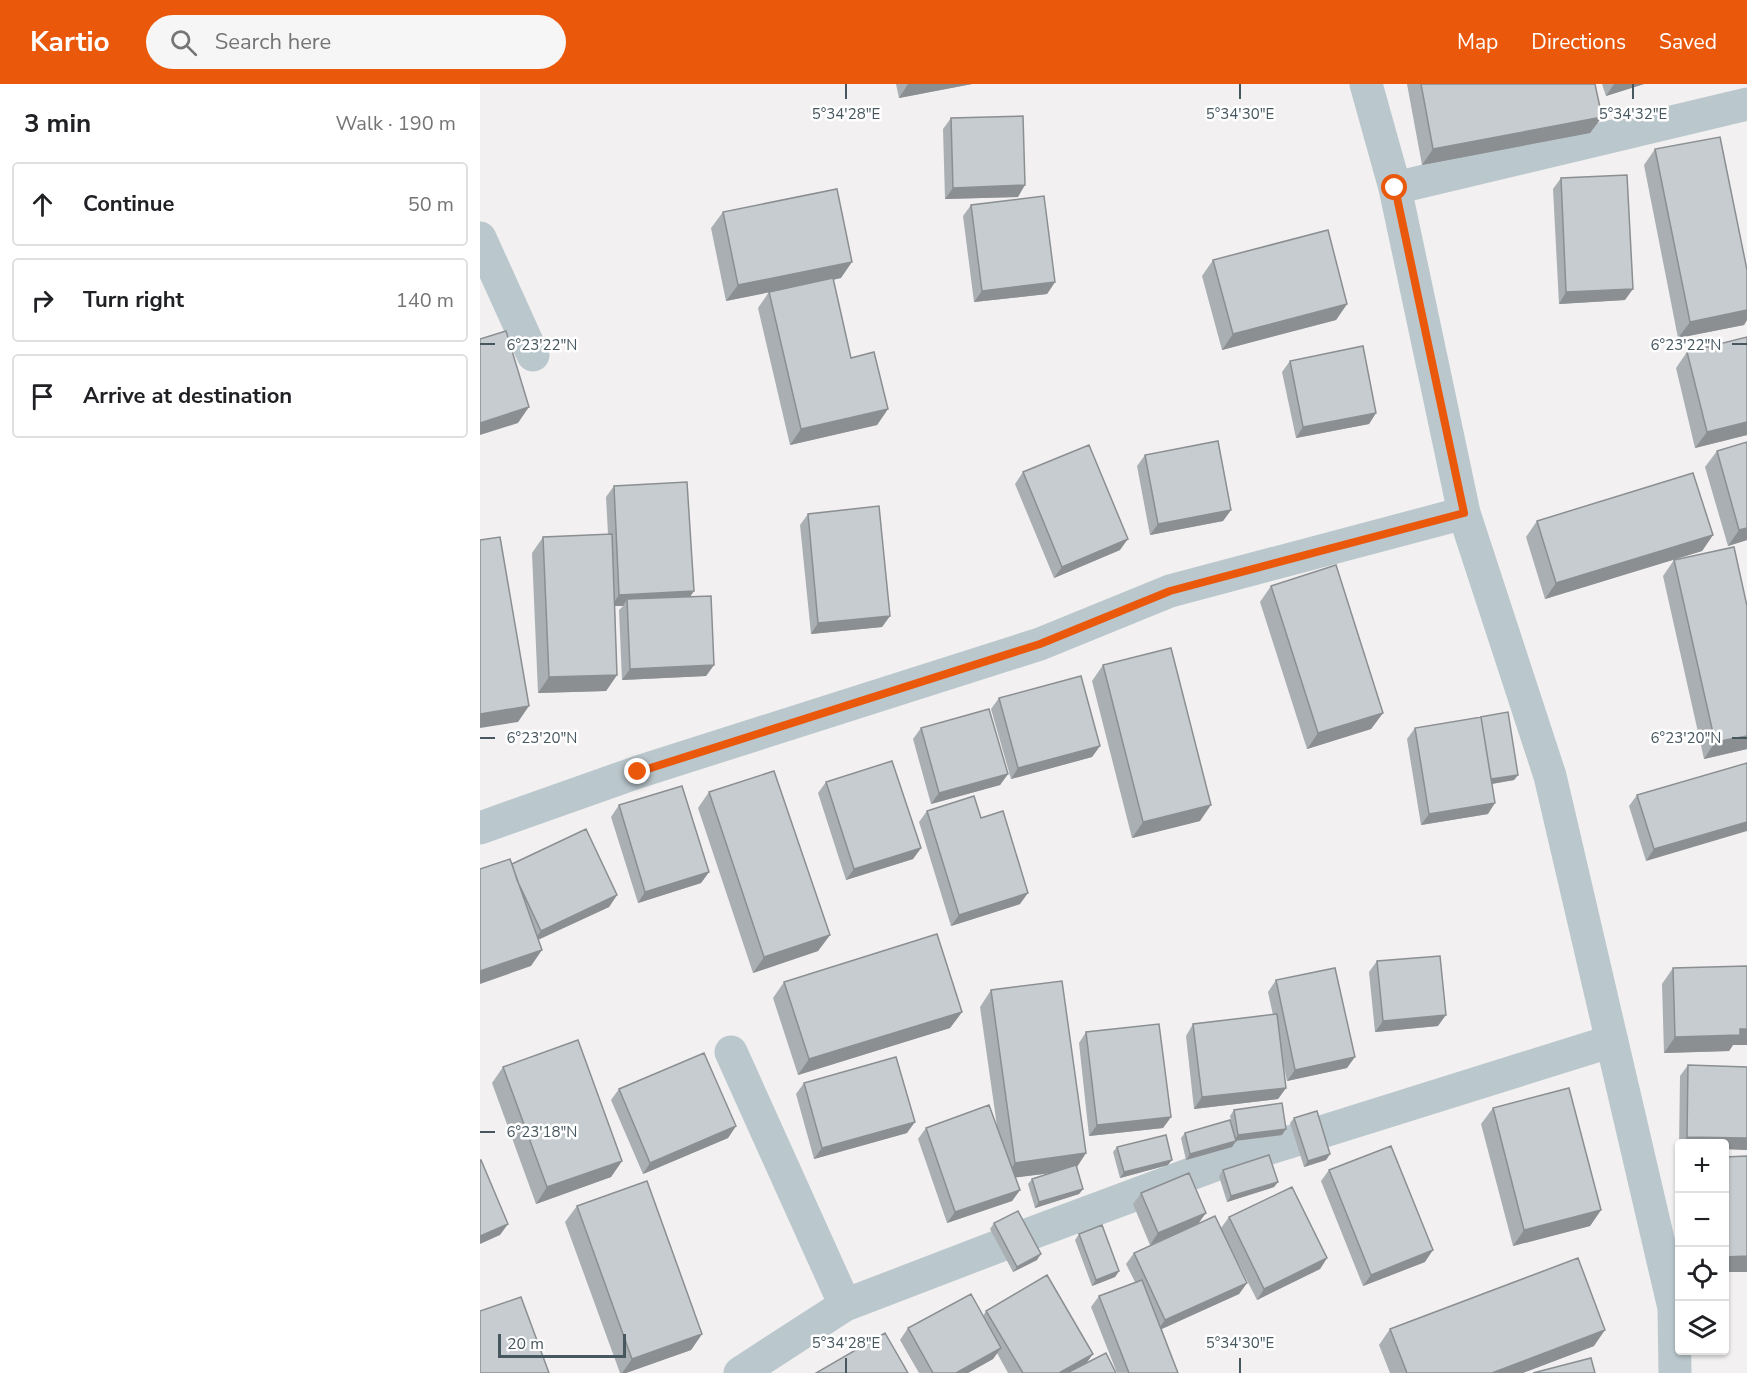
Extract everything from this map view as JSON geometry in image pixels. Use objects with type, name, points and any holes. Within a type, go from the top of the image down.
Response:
[{"type":"street","points":[[1366,84],[1395,188],[1464,513],[1550,776],[1674,1308],[1675,1373]]},
{"type":"street","points":[[1395,188],[1747,104]]},
{"type":"street","points":[[480,238],[533,355]]},
{"type":"street","points":[[480,828],[638,772],[1040,644],[1170,591],[1464,513]]},
{"type":"street","points":[[740,1373],[845,1305],[1012,1241],[1215,1165],[1612,1041]]},
{"type":"street","points":[[730,1052],[845,1305]]},
{"type":"building","points":[[1421,84],[1595,84],[1602,117],[1433,149]]},
{"type":"building","points":[[1023,116],[1025,185],[953,188],[951,118]]},
{"type":"building","points":[[1720,137],[1747,270],[1747,310],[1690,322],[1655,149]]},
{"type":"building","points":[[1627,175],[1633,289],[1566,292],[1561,178]]},
{"type":"building","points":[[837,189],[852,262],[738,285],[723,212]]},
{"type":"building","points":[[1044,196],[1055,282],[982,291],[971,205]]},
{"type":"building","points":[[1328,230],[1347,304],[1233,334],[1213,260]]},
{"type":"building","points":[[833,278],[851,358],[874,352],[888,409],[801,429],[769,292]]},
{"type":"building","points":[[506,331],[529,407],[480,423],[480,339]]},
{"type":"building","points":[[1747,337],[1747,422],[1707,432],[1687,352]]},
{"type":"building","points":[[1363,346],[1376,413],[1303,427],[1290,361]]},
{"type":"building","points":[[1218,441],[1231,510],[1158,524],[1145,455]]},
{"type":"building","points":[[1747,442],[1747,528],[1739,530],[1717,451]]},
{"type":"building","points":[[1089,445],[1128,539],[1062,567],[1023,472]]},
{"type":"building","points":[[1693,473],[1713,535],[1556,583],[1537,521]]},
{"type":"building","points":[[687,482],[694,591],[619,595],[614,486]]},
{"type":"building","points":[[879,506],[890,616],[818,623],[808,514]]},
{"type":"building","points":[[612,534],[617,675],[549,677],[543,537]]},
{"type":"building","points":[[500,537],[529,706],[480,714],[480,540]]},
{"type":"building","points":[[1734,547],[1747,606],[1747,736],[1715,742],[1674,560]]},
{"type":"building","points":[[1336,565],[1383,713],[1318,733],[1271,586]]},
{"type":"building","points":[[711,596],[714,665],[630,669],[627,599]]},
{"type":"building","points":[[1171,648],[1211,805],[1143,822],[1103,665]]},
{"type":"building","points":[[1081,676],[1100,746],[1018,768],[999,698]]},
{"type":"building","points":[[989,709],[1008,774],[939,793],[921,728]]},
{"type":"building","points":[[1508,712],[1518,775],[1491,779],[1480,717]]},
{"type":"building","points":[[1481,717],[1495,803],[1429,814],[1415,728]]},
{"type":"building","points":[[892,761],[921,848],[854,869],[826,782]]},
{"type":"building","points":[[1747,763],[1747,822],[1654,849],[1637,795]]},
{"type":"building","points":[[774,771],[830,935],[764,957],[709,792]]},
{"type":"building","points":[[682,786],[709,872],[645,892],[619,805]]},
{"type":"building","points":[[974,796],[981,818],[1003,811],[1028,893],[959,915],[927,811]]},
{"type":"building","points":[[586,829],[617,895],[541,931],[512,864]]},
{"type":"building","points":[[510,859],[542,950],[480,971],[480,869]]},
{"type":"building","points":[[937,934],[962,1012],[809,1059],[784,982]]},
{"type":"building","points":[[1440,956],[1446,1015],[1383,1021],[1377,961]]},
{"type":"building","points":[[1747,966],[1747,1029],[1740,1029],[1740,1035],[1675,1037],[1673,968]]},
{"type":"building","points":[[1335,968],[1355,1057],[1295,1070],[1276,980]]},
{"type":"building","points":[[1062,981],[1086,1153],[1015,1163],[991,990]]},
{"type":"building","points":[[1277,1014],[1286,1088],[1202,1097],[1193,1024]]},
{"type":"building","points":[[1159,1024],[1171,1117],[1097,1125],[1086,1032]]},
{"type":"building","points":[[578,1040],[622,1161],[547,1187],[503,1067]]},
{"type":"building","points":[[704,1053],[736,1126],[650,1163],[619,1089]]},
{"type":"building","points":[[896,1057],[915,1122],[822,1148],[804,1083]]},
{"type":"building","points":[[1688,1065],[1747,1067],[1747,1138],[1687,1137]]},
{"type":"building","points":[[1569,1088],[1601,1210],[1524,1230],[1493,1108]]},
{"type":"building","points":[[1282,1103],[1286,1129],[1238,1135],[1234,1110]]},
{"type":"building","points":[[989,1105],[1020,1190],[955,1212],[926,1128]]},
{"type":"building","points":[[1317,1111],[1330,1154],[1308,1161],[1294,1118]]},
{"type":"building","points":[[1230,1120],[1236,1141],[1190,1154],[1185,1133]]},
{"type":"building","points":[[1166,1135],[1172,1160],[1124,1172],[1117,1147]]},
{"type":"building","points":[[1391,1146],[1433,1250],[1371,1275],[1329,1170]]},
{"type":"building","points":[[1269,1155],[1278,1182],[1231,1196],[1223,1170]]},
{"type":"building","points":[[1747,1156],[1747,1256],[1729,1257],[1729,1157]]},
{"type":"building","points":[[480,1160],[508,1224],[480,1236]]},
{"type":"building","points":[[1076,1165],[1083,1189],[1039,1202],[1032,1179]]},
{"type":"building","points":[[1189,1173],[1206,1213],[1158,1233],[1141,1193]]},
{"type":"building","points":[[647,1181],[702,1334],[632,1359],[577,1206]]},
{"type":"building","points":[[1292,1187],[1327,1258],[1264,1289],[1229,1217]]},
{"type":"building","points":[[1018,1211],[1041,1254],[1017,1267],[994,1223]]},
{"type":"building","points":[[1215,1216],[1247,1283],[1165,1320],[1134,1253]]},
{"type":"building","points":[[1102,1225],[1119,1271],[1096,1280],[1079,1234]]},
{"type":"building","points":[[1578,1258],[1605,1330],[1492,1373],[1407,1373],[1390,1329]]},
{"type":"building","points":[[1047,1275],[1093,1354],[1059,1373],[1023,1373],[986,1311]]},
{"type":"building","points":[[1142,1280],[1178,1373],[1129,1373],[1099,1296]]},
{"type":"building","points":[[971,1294],[1001,1348],[956,1373],[933,1373],[908,1328]]},
{"type":"building","points":[[521,1297],[549,1373],[480,1373],[480,1311]]},
{"type":"building","points":[[885,1333],[908,1373],[816,1373]]},
{"type":"building","points":[[1106,1353],[1116,1373],[1067,1373]]},
{"type":"building","points":[[1591,1358],[1595,1373],[1533,1373]]},
{"type":"route","points":[[638,772],[1040,644],[1170,591],[1464,513],[1395,188]]}]
